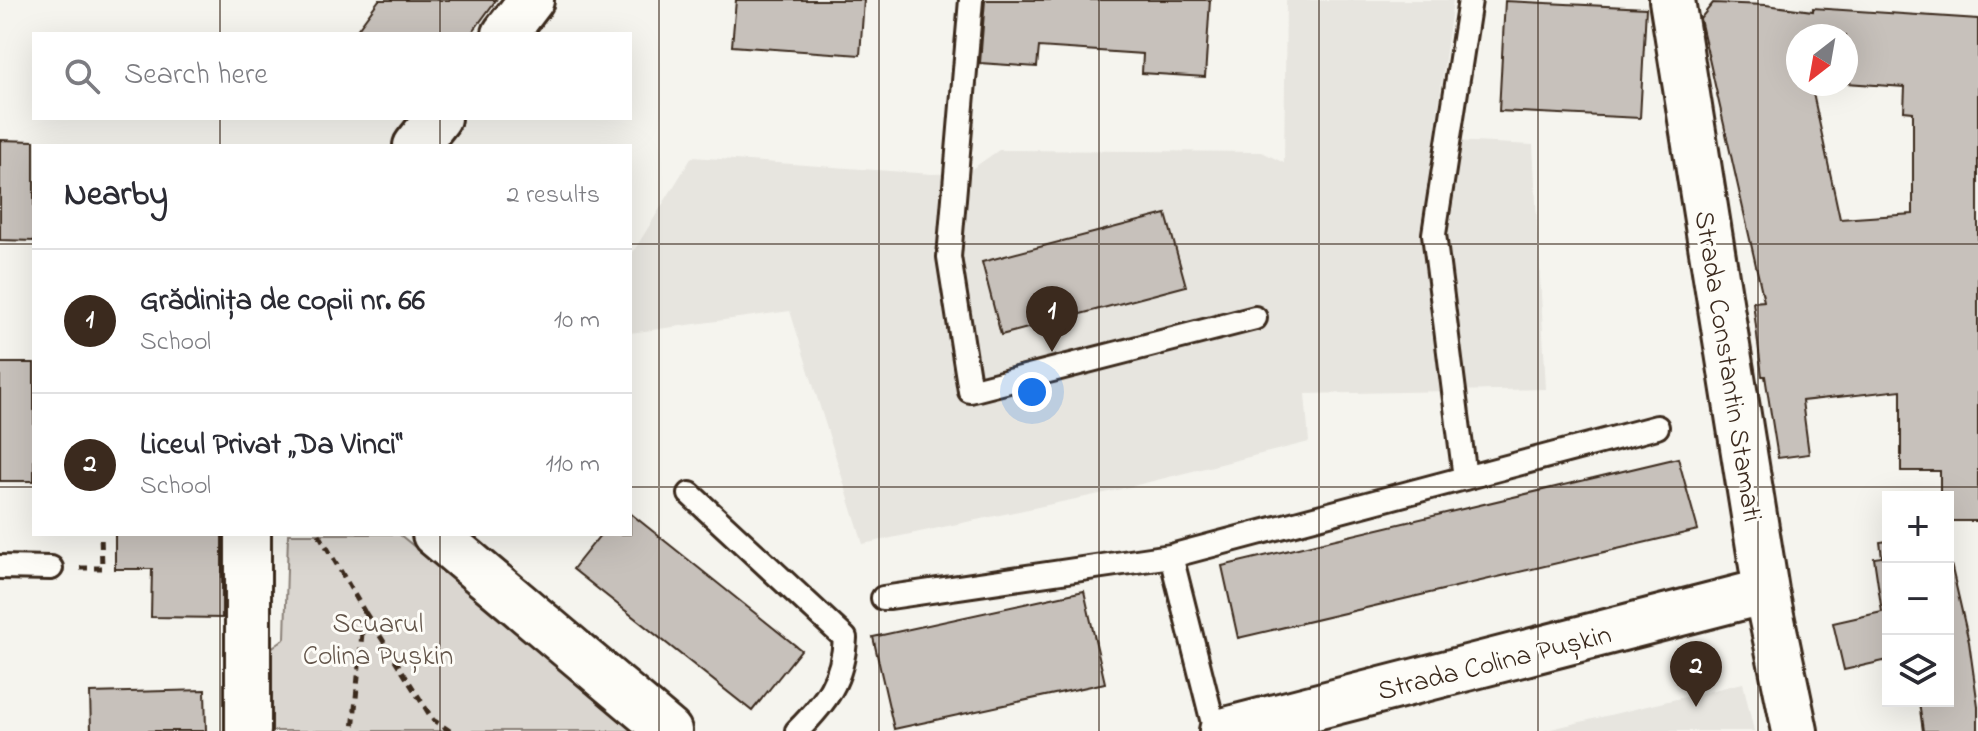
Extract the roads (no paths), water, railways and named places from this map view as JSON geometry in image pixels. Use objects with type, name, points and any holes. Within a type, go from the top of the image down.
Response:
[{"type":"street","points":[[507,32],[531,0]]},
{"type":"street","name":"Strada Constantin Stamati","points":[[1672,0],[1766,591],[1795,731]]},
{"type":"street","points":[[418,144],[436,120]]},
{"type":"street","points":[[248,536],[248,731]]},
{"type":"street","points":[[437,536],[669,731]]},
{"type":"street","name":"Strada Colina Pușkin","points":[[1222,731],[1766,591]]},
{"type":"lane","points":[[971,0],[949,257],[970,391],[1255,318]]},
{"type":"lane","points":[[1465,478],[1434,234],[1470,0]]},
{"type":"lane","points":[[883,598],[1171,556],[1657,427]]},
{"type":"lane","points":[[690,494],[845,638],[844,662],[833,689],[797,731]]},
{"type":"lane","points":[[1171,556],[1215,731]]},
{"type":"lane","points":[[0,567],[51,568]]},
{"type":"place","name":"Grădinița de copii nr. 66","points":[[1052,352]]},
{"type":"place","name":"Liceul Privat „Da Vinci“","points":[[1696,707]]},
{"type":"park label","name":"Scuarul Colina Pușkin","points":[[378,638]]}]
